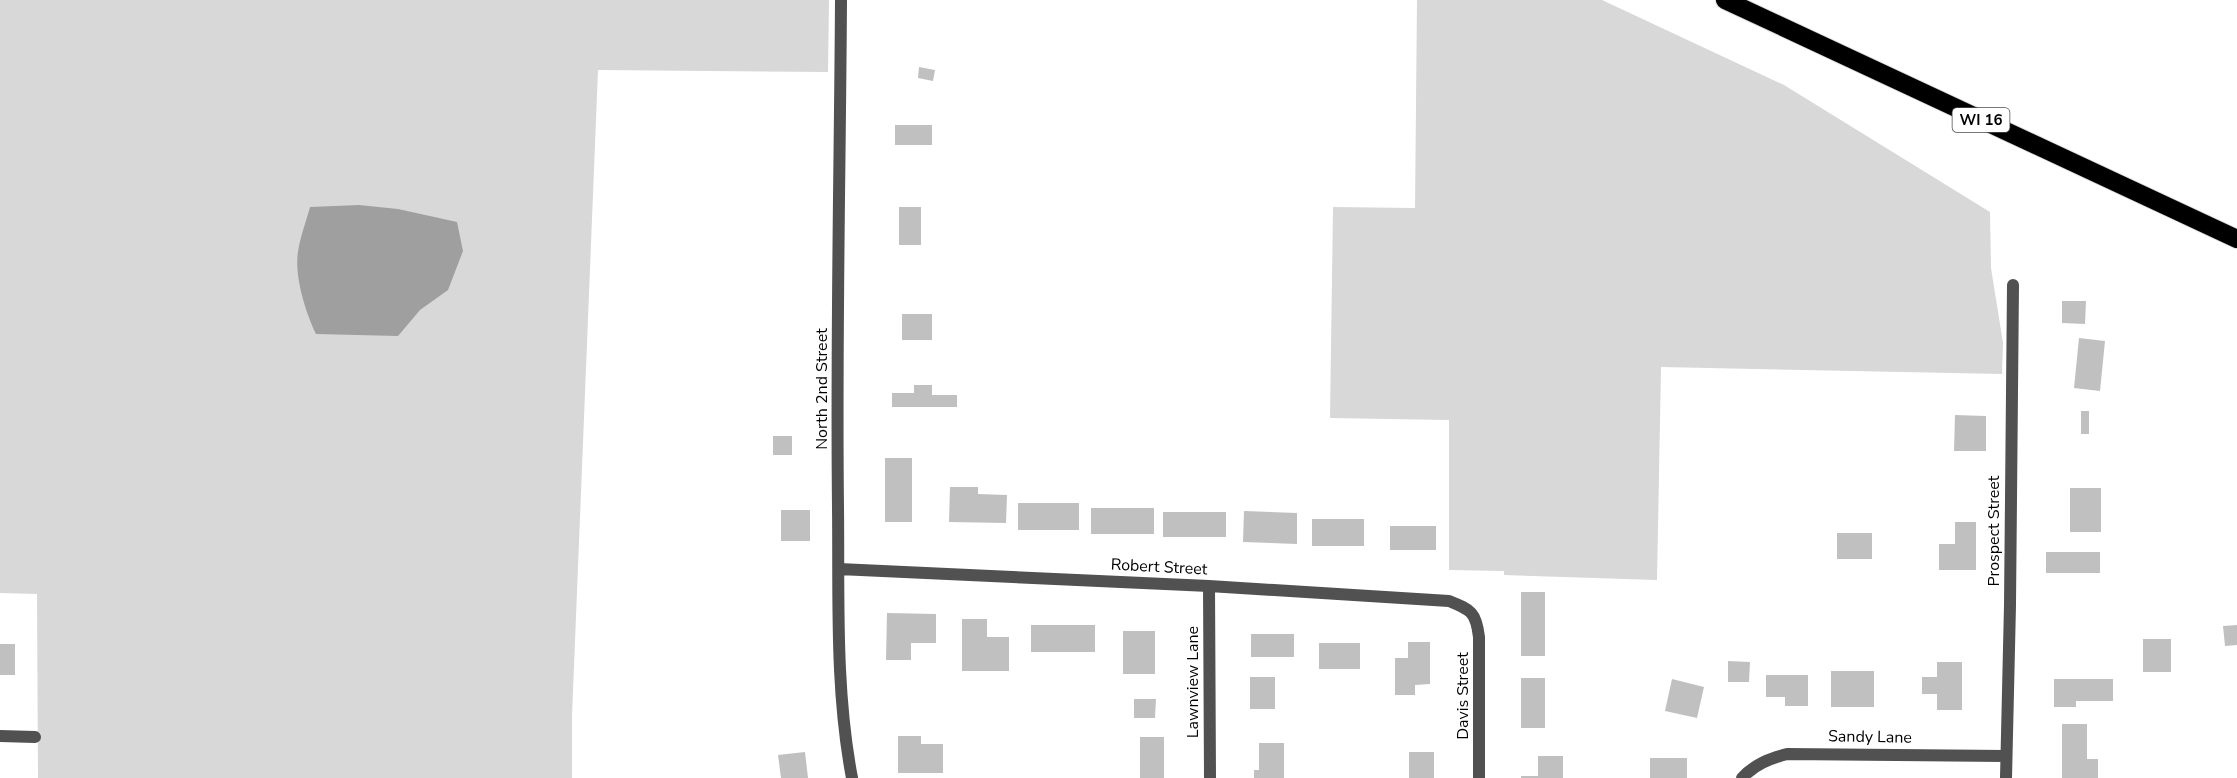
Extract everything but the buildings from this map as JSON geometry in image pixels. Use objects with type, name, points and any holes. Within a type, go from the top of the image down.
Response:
[{"type":"highway","name":"WI 16","points":[[1725,0],[2237,239]]},
{"type":"street","name":"North 2nd Street","points":[[841,0],[840,671],[846,747],[852,778]]},
{"type":"street","name":"Prospect Street","points":[[2006,778],[2013,285]]},
{"type":"street","name":"Robert Street","points":[[839,569],[1431,599],[1449,602],[1468,609],[1474,615]]},
{"type":"street","name":"Lawnview Lane","points":[[1209,586],[1210,778]]},
{"type":"street","name":"Davis Street","points":[[1474,615],[1479,637],[1479,778]]},
{"type":"street","points":[[0,736],[35,737]]},
{"type":"street","name":"Sandy Lane","points":[[1742,778],[1766,760],[1787,754],[2005,756]]},
{"type":"shaded area","points":[[0,0],[829,0],[828,72],[598,70],[572,716],[572,778],[38,778],[37,594],[0,593]]},
{"type":"shaded area","points":[[1417,0],[1602,0],[1784,85],[1990,212],[1991,268],[2003,343],[2002,374],[1661,367],[1657,580],[1504,575],[1504,571],[1449,570],[1449,420],[1330,418],[1333,207],[1415,208]]},
{"type":"shaded area","points":[[359,205],[398,209],[457,222],[463,251],[448,290],[420,310],[398,336],[316,334],[308,316],[299,283],[297,262],[300,241],[310,207]]}]
